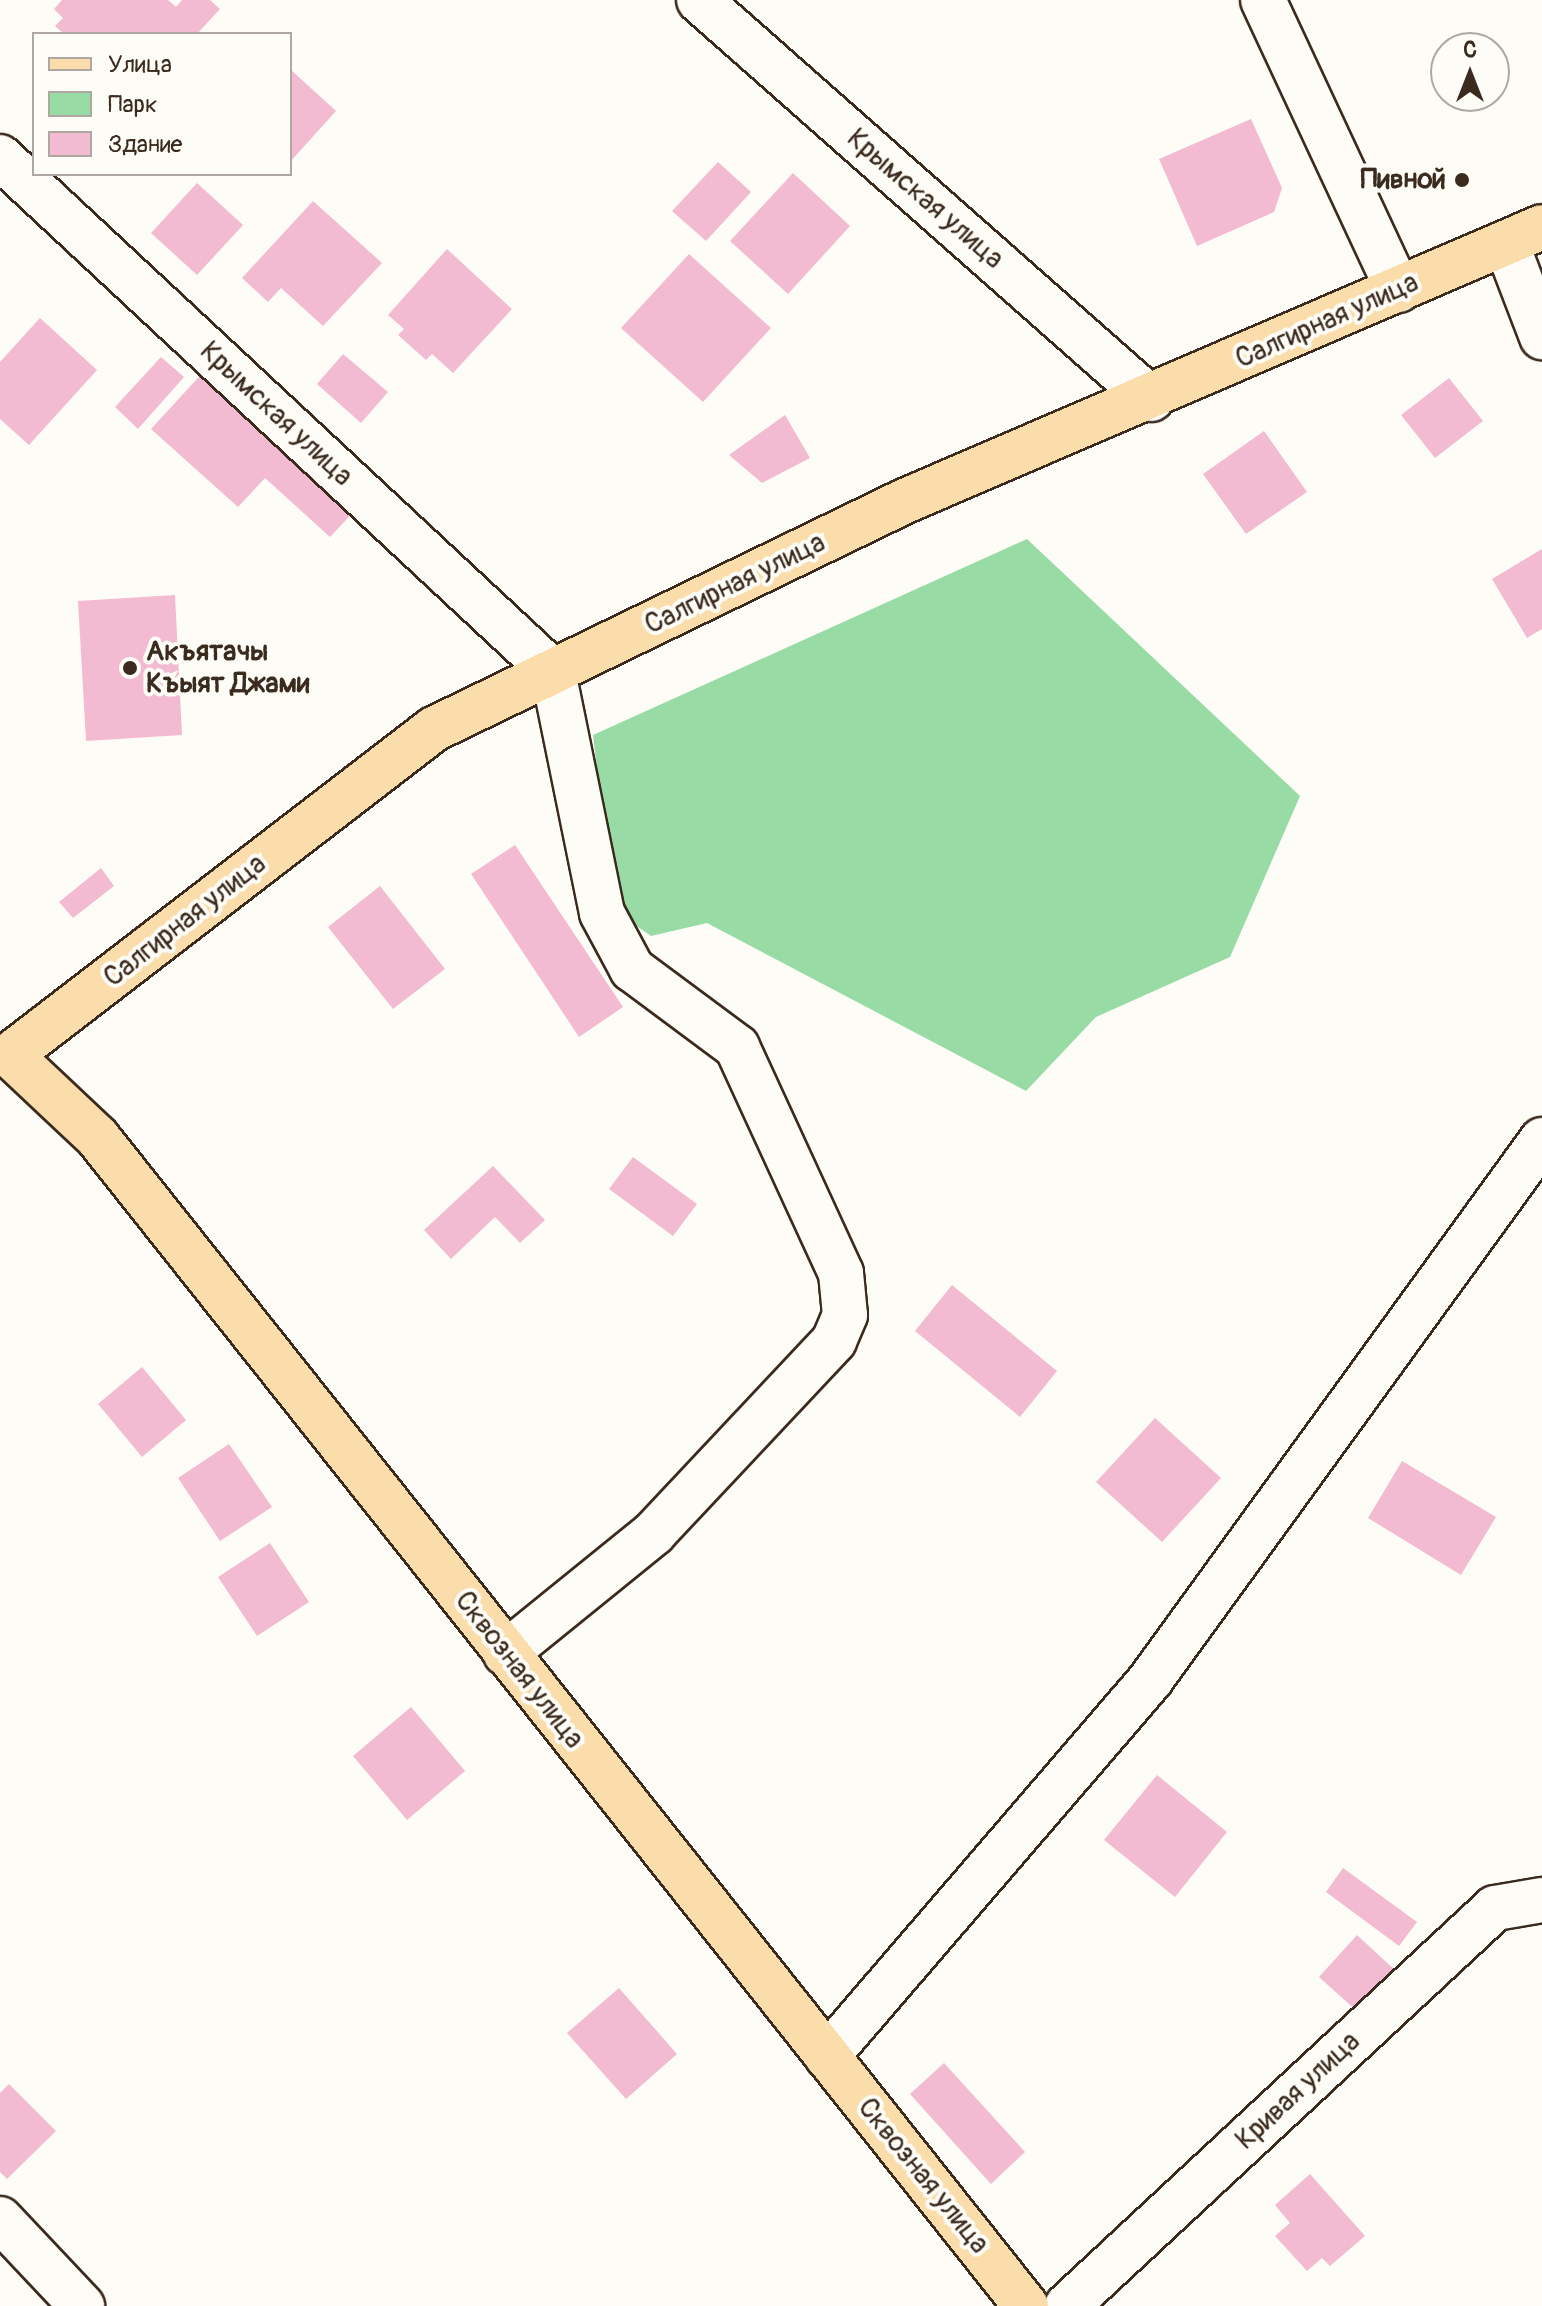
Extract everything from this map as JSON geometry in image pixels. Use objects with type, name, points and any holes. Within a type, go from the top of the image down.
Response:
[{"type":"main road","name":"Салгирная улица","points":[[3,1055],[434,729],[905,501],[1151,399],[1524,235]]},
{"type":"main road","name":"Сквозная улица","points":[[3,1055],[97,1137],[1026,2306]]},
{"type":"street","name":"Крымская улица","points":[[699,0],[1151,399]]},
{"type":"street","points":[[1263,0],[1398,290]]},
{"type":"street","name":"Крымская улица","points":[[0,157],[553,672]]},
{"type":"street","points":[[1524,235],[1542,337]]},
{"type":"street","points":[[506,1653],[654,1533],[834,1341],[845,1315],[841,1273],[737,1047],[632,969],[602,913],[553,672]]},
{"type":"street","points":[[827,2056],[1151,1679],[1542,1140]]},
{"type":"street","name":"Кривая улица","points":[[1067,2306],[1495,1908],[1542,1900]]},
{"type":"street","points":[[0,2219],[82,2306]]},
{"type":"green space","points":[[1027,539],[1300,796],[1230,957],[1096,1017],[1026,1091],[707,923],[651,936],[614,910],[593,735]]},
{"type":"building","points":[[62,0],[168,0],[176,7],[182,0],[210,0],[220,9],[199,32],[62,32],[55,26],[63,18],[54,9]]},
{"type":"building","points":[[292,71],[336,111],[292,160]]},
{"type":"building","points":[[1251,119],[1282,188],[1274,212],[1197,246],[1159,159]]},
{"type":"building","points":[[718,162],[751,192],[706,241],[672,211]]},
{"type":"building","points":[[793,173],[850,226],[788,294],[730,241]]},
{"type":"building","points":[[197,183],[243,225],[197,275],[151,233]]},
{"type":"building","points":[[313,201],[382,263],[323,326],[281,288],[268,302],[242,278]]},
{"type":"building","points":[[447,249],[512,309],[453,373],[432,354],[426,360],[398,335],[404,329],[388,315]]},
{"type":"building","points":[[689,254],[771,328],[703,402],[621,328]]},
{"type":"building","points":[[40,318],[97,370],[29,445],[0,419],[0,362]]},
{"type":"building","points":[[343,354],[388,392],[361,423],[317,384]]},
{"type":"building","points":[[161,357],[184,377],[138,429],[115,407]]},
{"type":"building","points":[[207,368],[360,505],[330,537],[265,478],[238,507],[151,429]]},
{"type":"building","points":[[1449,378],[1483,421],[1435,458],[1401,415]]},
{"type":"building","points":[[785,415],[810,458],[762,483],[729,455]]},
{"type":"building","points":[[1264,431],[1307,492],[1246,534],[1203,474]]},
{"type":"building","points":[[1542,549],[1542,629],[1527,638],[1492,579]]},
{"type":"building","name":"Акъятачы Къыят Джами","points":[[175,595],[182,735],[86,741],[78,601]]},
{"type":"building","points":[[515,845],[623,1007],[579,1037],[471,874]]},
{"type":"building","points":[[101,868],[114,886],[73,918],[59,902]]},
{"type":"building","points":[[380,886],[445,969],[393,1009],[328,927]]},
{"type":"building","points":[[633,1157],[697,1204],[673,1236],[609,1189]]},
{"type":"building","points":[[493,1166],[545,1220],[520,1243],[495,1217],[451,1259],[424,1230]]},
{"type":"building","points":[[952,1285],[1057,1371],[1020,1417],[915,1331]]},
{"type":"building","points":[[142,1367],[186,1420],[142,1457],[98,1404]]},
{"type":"building","points":[[1155,1418],[1221,1478],[1162,1542],[1096,1482]]},
{"type":"building","points":[[229,1444],[272,1507],[220,1541],[178,1478]]},
{"type":"building","points":[[1402,1461],[1496,1517],[1461,1575],[1368,1518]]},
{"type":"building","points":[[270,1543],[309,1602],[257,1636],[218,1577]]},
{"type":"building","points":[[411,1707],[465,1771],[407,1820],[353,1756]]},
{"type":"building","points":[[1157,1775],[1227,1832],[1175,1897],[1104,1840]]},
{"type":"building","points":[[1343,1868],[1417,1922],[1399,1946],[1326,1892]]},
{"type":"building","points":[[1357,1935],[1397,1972],[1359,2013],[1319,1977]]},
{"type":"building","points":[[619,1988],[677,2054],[626,2099],[567,2033]]},
{"type":"building","points":[[944,2063],[1025,2152],[991,2184],[910,2094]]},
{"type":"building","points":[[9,2084],[56,2131],[7,2179],[0,2172],[0,2093]]},
{"type":"building","points":[[1310,2174],[1365,2236],[1330,2266],[1322,2258],[1307,2271],[1275,2236],[1290,2223],[1275,2205]]},
{"type":"place","name":"Пивной","points":[[1462,180]]},
{"type":"place","name":"Акъятачы Къыят Джами","points":[[130,668]]}]
